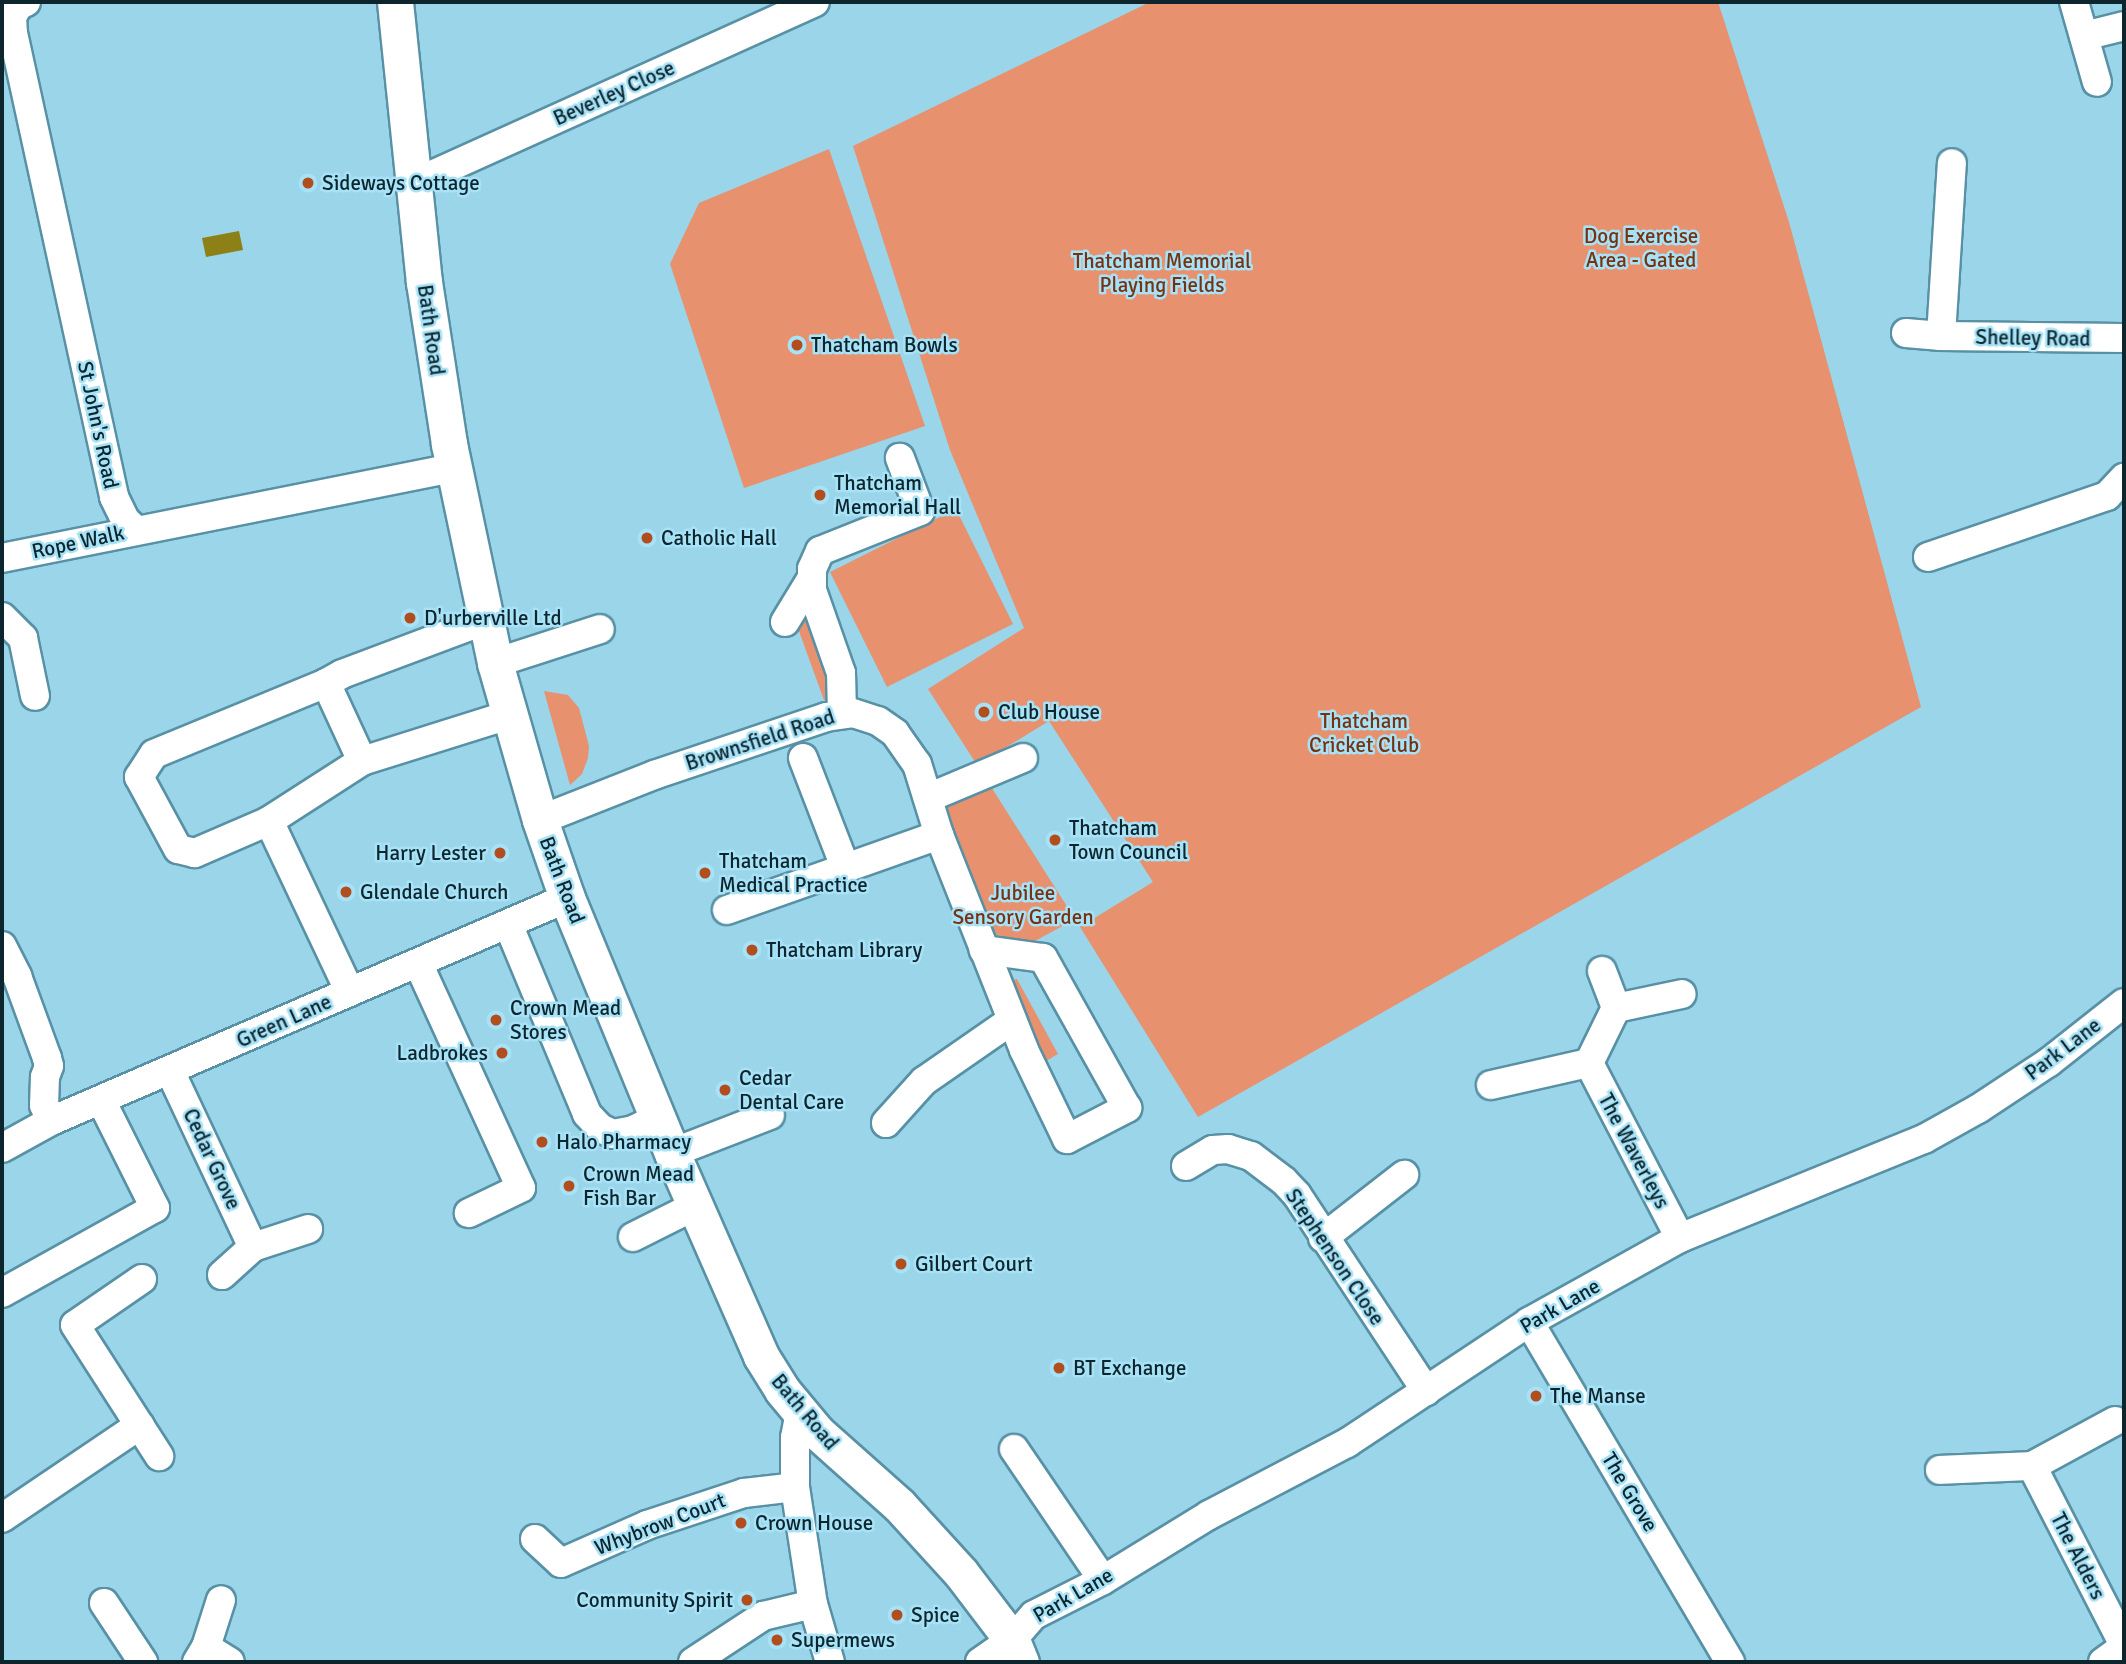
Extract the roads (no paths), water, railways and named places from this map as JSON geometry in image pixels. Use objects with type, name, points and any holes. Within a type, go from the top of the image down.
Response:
[{"type":"main road","name":"Bath Road","points":[[395,2],[424,282],[454,468],[495,663],[540,820],[567,898],[672,1153],[761,1356],[782,1390],[828,1443],[899,1505],[926,1534],[989,1607],[1017,1651]]},
{"type":"street","name":"St John's Road","points":[[26,2],[19,5],[8,29],[114,497],[125,520],[136,530]]},
{"type":"street","name":"Beverley Close","points":[[412,180],[432,176],[815,2]]},
{"type":"street","points":[[2074,2],[2097,82]]},
{"type":"street","points":[[2084,36],[2124,26]]},
{"type":"street","points":[[1941,336],[1952,163]]},
{"type":"street","name":"Shelley Road","points":[[1906,333],[1941,336],[2124,338]]},
{"type":"street","points":[[785,621],[810,581],[820,551],[920,511],[900,458]]},
{"type":"street","points":[[136,530],[454,468]]},
{"type":"street","points":[[1928,557],[2107,496],[2124,478]]},
{"type":"street","name":"Rope Walk","points":[[8,562],[136,530]]},
{"type":"street","points":[[810,581],[841,673],[842,713]]},
{"type":"street","points":[[2,617],[23,638],[35,696]]},
{"type":"street","points":[[486,620],[341,674],[326,683],[154,754],[139,777],[178,849],[195,853],[269,821],[362,761],[509,716]]},
{"type":"street","points":[[495,663],[600,629]]},
{"type":"street","points":[[326,683],[362,761]]},
{"type":"street","name":"Brownsfield Road","points":[[540,820],[654,775],[842,713],[865,716],[895,733],[917,764],[939,835],[984,950],[1024,1050],[1067,1139],[1127,1108],[1043,958],[984,950]]},
{"type":"street","points":[[803,758],[845,867]]},
{"type":"street","points":[[928,798],[1023,758]]},
{"type":"street","points":[[269,821],[350,992]]},
{"type":"street","points":[[727,910],[939,835]]},
{"type":"street","name":"Green Lane","points":[[2,1148],[51,1121],[567,898]]},
{"type":"street","points":[[508,924],[587,1114],[600,1128],[613,1134],[633,1130],[658,1118]]},
{"type":"street","points":[[2,946],[17,976],[50,1066],[45,1077],[44,1105],[51,1121]]},
{"type":"street","points":[[418,963],[521,1188],[469,1213]]},
{"type":"street","points":[[1492,1085],[1589,1063],[1616,1008],[1602,971]]},
{"type":"street","points":[[1616,1008],[1682,994]]},
{"type":"street","name":"Park Lane","points":[[980,1662],[1017,1651],[1034,1615],[1102,1580],[1209,1515],[1338,1448],[1529,1322],[1680,1238],[1924,1139],[1978,1109],[2049,1062],[2124,1003]]},
{"type":"street","points":[[886,1123],[924,1081],[1012,1020]]},
{"type":"street","name":"The Waverleys","points":[[1589,1063],[1680,1238]]},
{"type":"street","name":"Cedar Grove","points":[[170,1071],[253,1247]]},
{"type":"street","points":[[2,1293],[155,1208],[101,1100]]},
{"type":"street","points":[[672,1153],[770,1115]]},
{"type":"street","name":"Stephenson Close","points":[[1186,1166],[1221,1149],[1251,1156],[1292,1189],[1426,1391]]},
{"type":"street","points":[[1323,1238],[1404,1175]]},
{"type":"street","points":[[633,1237],[695,1206]]},
{"type":"street","points":[[222,1275],[253,1247],[307,1228]]},
{"type":"street","points":[[142,1279],[75,1325],[159,1456]]},
{"type":"street","name":"The Grove","points":[[1529,1322],[1730,1662]]},
{"type":"street","points":[[800,1412],[795,1437],[795,1487],[813,1604],[830,1662]]},
{"type":"street","points":[[1940,1470],[2032,1466],[2115,1421]]},
{"type":"street","points":[[2,1518],[140,1424]]},
{"type":"street","points":[[1014,1449],[1102,1580]]},
{"type":"street","name":"The Alders","points":[[2032,1466],[2124,1646]]},
{"type":"street","name":"Whybrow Court","points":[[535,1539],[561,1563],[647,1525],[744,1493],[795,1487]]},
{"type":"street","points":[[221,1600],[202,1655],[230,1662]]},
{"type":"street","points":[[104,1603],[143,1662]]},
{"type":"street","points":[[693,1662],[763,1616],[813,1604]]},
{"type":"street","points":[[2103,1662],[2124,1646]]},
{"type":"place","name":"Sideways Cottage","points":[[308,183]]},
{"type":"place","name":"Thatcham Bowls","points":[[797,345]]},
{"type":"place","name":"Thatcham Memorial Hall","points":[[820,495]]},
{"type":"place","name":"Catholic Hall","points":[[647,538]]},
{"type":"place","name":"D'urberville Ltd","points":[[410,618]]},
{"type":"place","name":"Club House","points":[[984,712]]},
{"type":"place","name":"Thatcham Town Council","points":[[1055,840]]},
{"type":"place","name":"Harry Lester","points":[[500,853]]},
{"type":"place","name":"Thatcham Medical Practice","points":[[705,873]]},
{"type":"place","name":"Glendale Church","points":[[346,892]]},
{"type":"place","name":"Thatcham Library","points":[[752,950]]},
{"type":"place","name":"Crown Mead Stores","points":[[496,1020]]},
{"type":"place","name":"Ladbrokes","points":[[502,1053]]},
{"type":"place","name":"Cedar Dental Care","points":[[725,1090]]},
{"type":"place","name":"Halo Pharmacy","points":[[542,1142]]},
{"type":"place","name":"Crown Mead Fish Bar","points":[[569,1186]]},
{"type":"place","name":"Gilbert Court","points":[[901,1264]]},
{"type":"place","name":"BT Exchange","points":[[1059,1368]]},
{"type":"place","name":"The Manse","points":[[1536,1396]]},
{"type":"place","name":"Crown House","points":[[741,1523]]},
{"type":"place","name":"Community Spirit","points":[[747,1600]]},
{"type":"place","name":"Spice","points":[[897,1615]]},
{"type":"place","name":"Supermews","points":[[777,1640]]},
{"type":"park label","name":"Dog Exercise Area - Gated","points":[[1641,248]]},
{"type":"park label","name":"Thatcham Memorial Playing Fields","points":[[1162,273]]},
{"type":"park label","name":"Thatcham Cricket Club","points":[[1364,733]]},
{"type":"park label","name":"Jubilee Sensory Garden","points":[[1023,905]]}]
